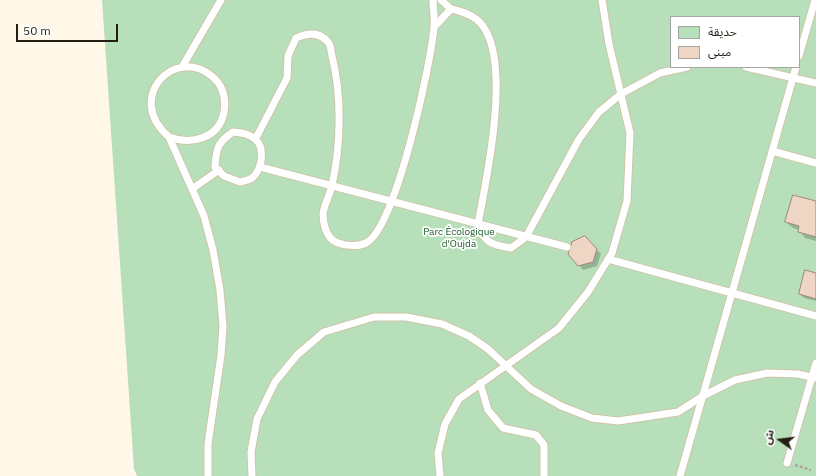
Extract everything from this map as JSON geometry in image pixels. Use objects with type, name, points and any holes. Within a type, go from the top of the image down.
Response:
[{"type":"lane","points":[[182,67],[221,0]]},
{"type":"lane","points":[[256,138],[287,78],[288,56],[296,38],[307,33],[320,35],[329,43],[334,65],[338,108],[337,149],[332,185],[323,214],[324,227],[334,241],[351,246],[366,243],[378,232],[405,164],[424,88],[434,27],[433,0]]},
{"type":"lane","points":[[442,0],[451,9],[470,14],[486,30],[492,49],[495,80],[492,147],[478,224],[481,235],[493,245],[511,248],[526,237],[579,139],[599,112],[621,94],[660,73],[682,68]]},
{"type":"lane","points":[[440,476],[438,452],[446,424],[459,398],[558,328],[588,292],[612,253],[627,202],[630,133],[608,44],[602,0]]},
{"type":"lane","points":[[800,52],[815,0]]},
{"type":"lane","points":[[434,27],[451,9]]},
{"type":"lane","points":[[182,67],[195,67],[207,72],[217,80],[223,92],[225,104],[223,117],[212,132],[207,137],[194,141],[181,141],[169,137],[159,128],[153,117],[151,104],[153,91],[160,80],[169,72],[182,67]]},
{"type":"lane","points":[[751,68],[816,83]]},
{"type":"lane","points":[[680,476],[796,68]]},
{"type":"lane","points":[[212,132],[222,140]]},
{"type":"lane","points":[[233,132],[243,132],[256,138],[263,150],[260,166],[253,177],[240,182],[224,176],[215,167],[216,152],[222,140],[233,132]]},
{"type":"lane","points":[[169,137],[204,216],[213,250],[223,326],[221,355],[208,444],[208,476]]},
{"type":"lane","points":[[772,151],[816,163]]},
{"type":"lane","points":[[260,166],[567,248]]},
{"type":"lane","points":[[192,190],[219,170]]},
{"type":"lane","points":[[608,259],[816,316]]},
{"type":"lane","points":[[252,476],[250,452],[257,419],[275,382],[297,355],[324,332],[374,317],[406,317],[442,324],[469,336],[531,388],[561,406],[592,418],[618,421],[678,412],[703,396],[735,380],[767,373],[798,374],[814,378]]},
{"type":"lane","points":[[787,463],[814,378],[816,363]]},
{"type":"lane","points":[[480,383],[488,410],[503,428],[536,435],[544,445],[544,476]]},
{"type":"path","points":[[787,463],[811,470]]},
{"type":"green space","name":"Parc Écologique d'Oujda","points":[[102,0],[816,0],[816,476],[137,476],[134,469]]},
{"type":"building","points":[[793,195],[816,201],[816,237],[798,232],[799,226],[785,222]]},
{"type":"building","points":[[585,236],[597,249],[593,262],[578,266],[568,254],[572,242]]},
{"type":"building","points":[[805,270],[816,273],[816,299],[799,294]]}]
